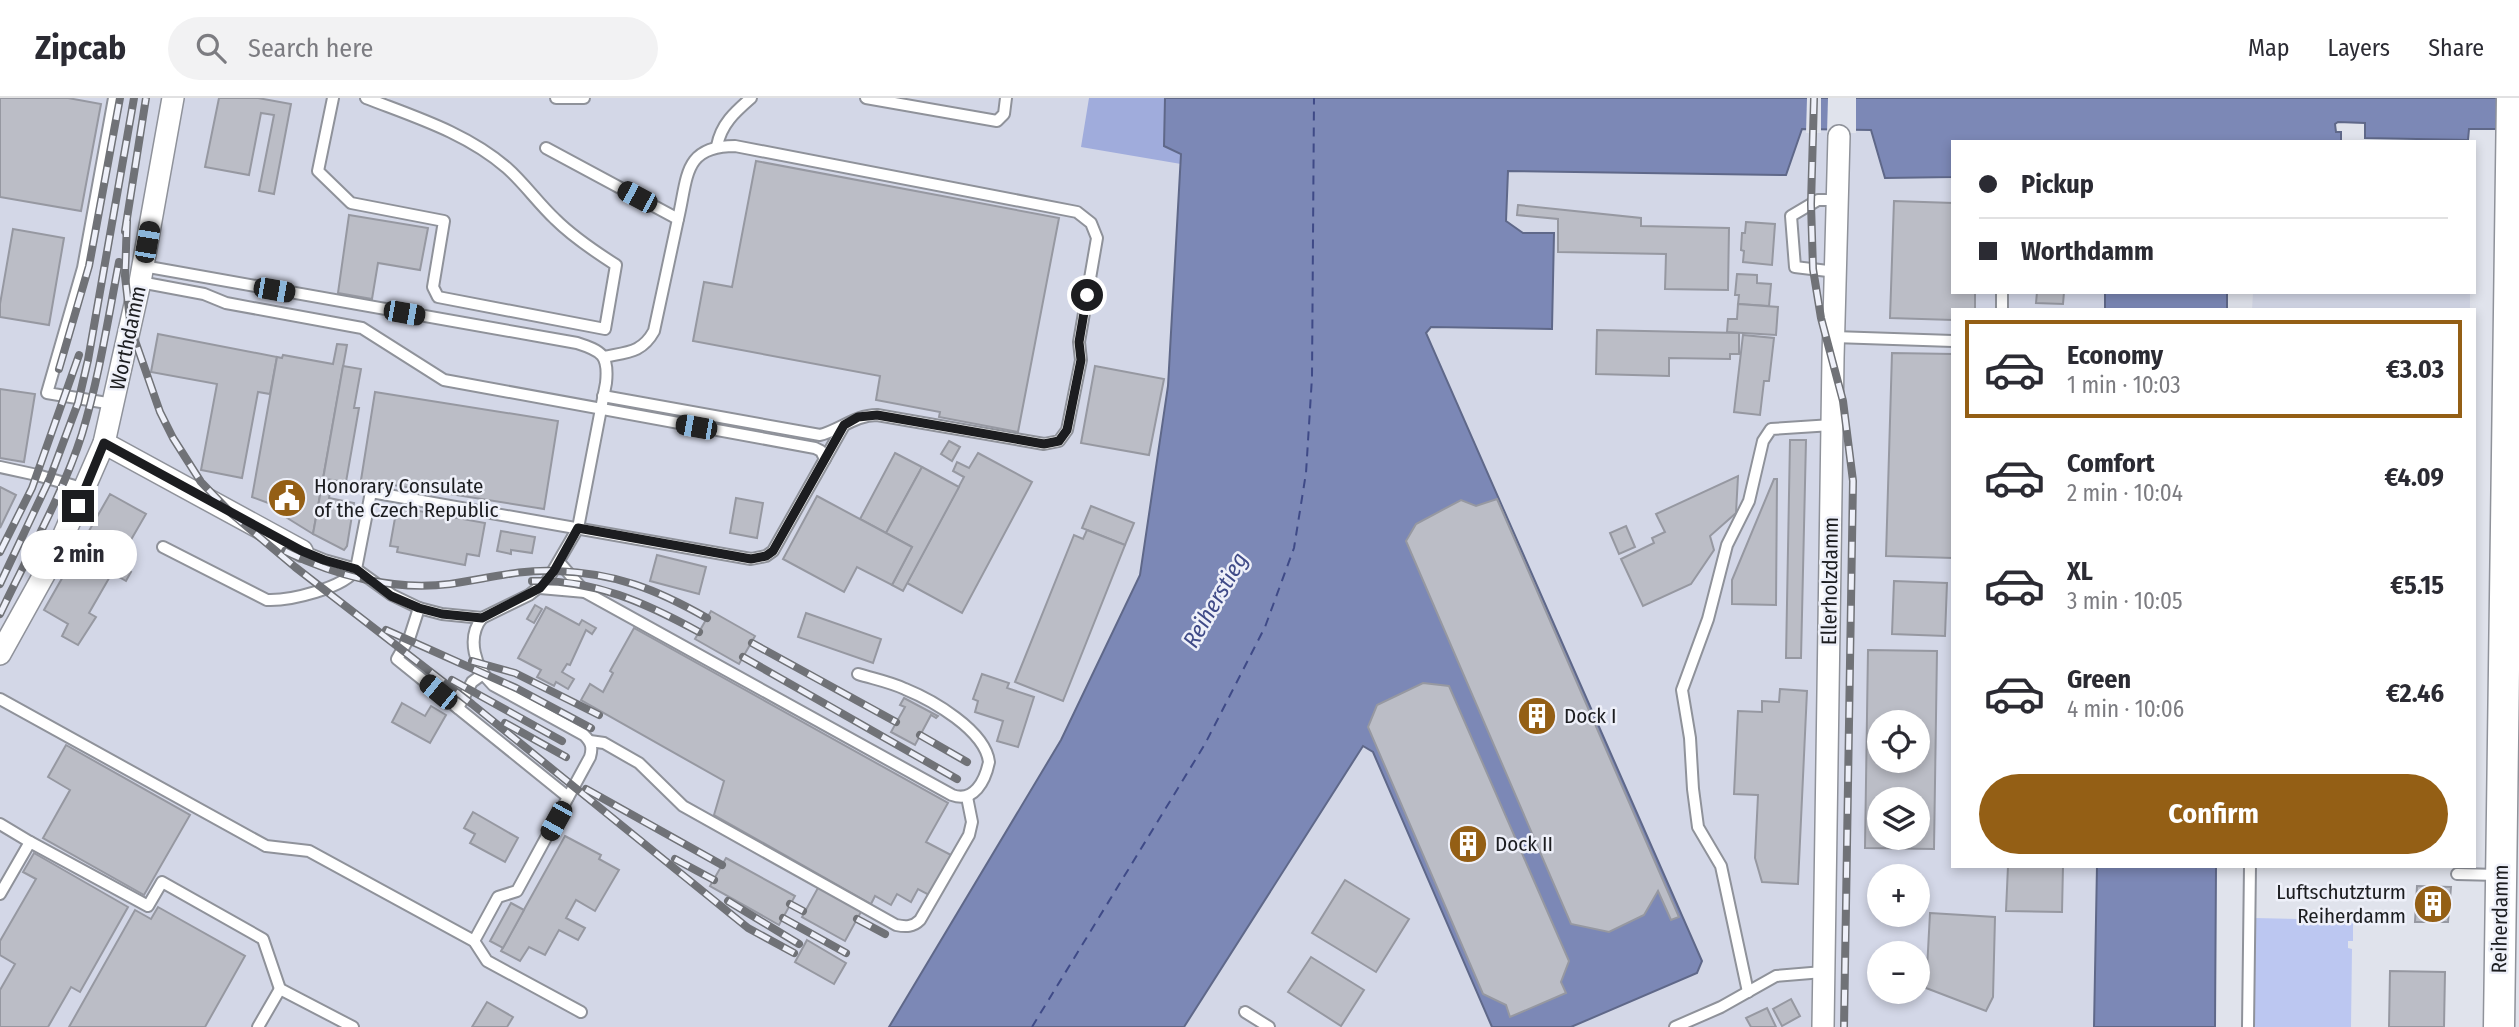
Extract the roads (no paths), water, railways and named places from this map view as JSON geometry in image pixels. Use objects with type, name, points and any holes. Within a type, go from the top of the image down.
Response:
[{"type":"street","name":"Worthdamm","points":[[0,654],[49,568],[104,443],[142,274],[173,98]]},
{"type":"street","name":"Reiherdamm","points":[[2499,1027],[2512,98]]},
{"type":"street","name":"Ellerholzdamm","points":[[1823,1027],[1839,136]]},
{"type":"street","points":[[104,443],[302,551]]},
{"type":"lane","points":[[113,404],[47,393],[83,268],[114,98]]},
{"type":"lane","points":[[333,98],[317,172],[351,203],[444,221],[433,287],[438,297],[605,329],[615,265],[555,220],[508,169],[490,155],[437,125],[366,98]]},
{"type":"lane","points":[[555,98],[584,98]]},
{"type":"lane","points":[[717,146],[719,136],[731,116],[751,98]]},
{"type":"lane","points":[[866,98],[997,121],[1004,114],[1006,98]]},
{"type":"lane","points":[[604,356],[639,349],[648,343],[654,331],[692,161],[706,149],[717,146],[735,146],[1069,209],[1085,216],[1095,230],[1096,249],[1079,342],[1081,360],[1067,430],[1059,441],[1044,444],[877,415],[858,417],[824,434],[772,440]]},
{"type":"lane","points":[[546,148],[678,219]]},
{"type":"lane","points":[[1836,272],[1795,267],[1791,216],[1818,200],[1838,200]]},
{"type":"lane","points":[[142,274],[577,343],[596,349],[604,356],[607,367],[603,396],[578,528],[559,562],[540,588],[482,618],[475,626],[474,636],[477,662],[493,685],[584,735],[592,748],[590,757],[517,891],[498,897],[474,941]]},
{"type":"lane","points":[[142,274],[226,303],[362,328],[444,380],[818,449],[824,459]]},
{"type":"lane","points":[[2002,294],[2002,308]]},
{"type":"lane","points":[[1834,337],[1951,341]]},
{"type":"lane","points":[[603,396],[824,434]]},
{"type":"lane","points":[[163,547],[267,600],[282,601],[324,589],[352,576],[356,569],[371,492],[759,559],[773,551],[844,425]]},
{"type":"lane","points":[[1748,992],[1721,866],[1698,827],[1690,738],[1682,690],[1708,619],[1727,545],[1749,501],[1763,441],[1771,429],[1832,425]]},
{"type":"lane","points":[[0,467],[86,489]]},
{"type":"lane","points":[[302,551],[356,569],[391,596],[419,608],[453,616],[482,618]]},
{"type":"lane","points":[[559,562],[585,592],[952,794],[967,797],[977,790],[989,762],[975,735],[948,712],[925,698],[902,687],[858,674]]},
{"type":"lane","points":[[540,588],[585,592]]},
{"type":"lane","points":[[419,608],[410,636],[397,659],[568,797]]},
{"type":"lane","points":[[458,708],[472,682],[484,674]]},
{"type":"lane","points":[[0,699],[266,846],[309,851],[474,941],[487,961],[581,1012]]},
{"type":"lane","points":[[590,741],[604,743],[639,763],[683,806],[904,927],[920,920],[968,835],[972,822],[967,797]]},
{"type":"lane","points":[[0,824],[148,906],[162,882],[263,939],[280,989],[353,1027]]},
{"type":"lane","points":[[0,894],[30,842]]},
{"type":"lane","points":[[2248,1027],[2250,868]]},
{"type":"lane","points":[[2457,874],[2500,875]]},
{"type":"lane","points":[[1675,1027],[1776,976],[1824,972]]},
{"type":"lane","points":[[258,1027],[280,989]]},
{"type":"lane","points":[[1245,1012],[1269,1027]]},
{"type":"water","name":"Reiherstieg","points":[[1165,98],[2519,98],[2519,129],[2469,129],[2468,140],[2365,138],[2365,123],[2338,122],[2335,124],[2336,132],[2341,132],[2341,140],[1951,140],[1951,177],[1885,178],[1871,130],[1802,129],[1786,175],[1508,171],[1506,221],[1523,233],[1554,233],[1552,329],[1431,327],[1426,333],[1702,961],[1697,973],[1571,1027],[1492,1027],[1373,752],[1363,746],[1184,1027],[889,1027],[1061,740],[1140,575],[1168,386],[1181,154],[1164,146]]},
{"type":"water","points":[[2105,294],[2227,294],[2227,308],[2105,308]]},
{"type":"water","points":[[2097,868],[2216,868],[2215,1027],[2094,1027]]},
{"type":"railway","points":[[59,369],[89,266],[120,98]]},
{"type":"railway","points":[[0,584],[50,478],[78,403],[134,98]]},
{"type":"railway","points":[[125,231],[146,98]]},
{"type":"railway","points":[[1814,98],[1811,204],[1813,269],[1821,318],[1843,401],[1853,481],[1844,1027]]},
{"type":"railway","points":[[127,221],[125,276],[131,329],[160,412],[201,482],[232,514],[295,567],[472,704],[748,928],[794,953]]},
{"type":"railway","points":[[0,614],[55,502],[82,434],[98,370],[119,262]]},
{"type":"railway","points":[[0,552],[32,488],[79,355]]},
{"type":"railway","points":[[285,551],[324,568],[365,580],[408,585],[450,584],[529,571],[597,575],[652,591],[707,618]]},
{"type":"railway","points":[[532,581],[576,584],[618,595],[699,632]]},
{"type":"railway","points":[[386,630],[516,688],[591,728]]},
{"type":"railway","points":[[752,643],[896,722]]},
{"type":"railway","points":[[743,657],[957,779]]},
{"type":"railway","points":[[472,661],[515,673],[599,715]]},
{"type":"railway","points":[[452,680],[562,741]]},
{"type":"railway","points":[[505,723],[566,757]]},
{"type":"railway","points":[[920,735],[967,762]]},
{"type":"railway","points":[[586,789],[722,865]]},
{"type":"railway","points":[[675,859],[714,880]]},
{"type":"railway","points":[[728,901],[799,944]]},
{"type":"railway","points":[[790,904],[803,911]]},
{"type":"railway","points":[[783,918],[846,953]]},
{"type":"railway","points":[[857,919],[885,934]]},
{"type":"place","name":"Honorary Consulate of the Czech Republic","points":[[287,498]]},
{"type":"place","name":"Dock I","points":[[1537,716]]},
{"type":"place","name":"Dock II","points":[[1468,844]]},
{"type":"place","name":"Luftschutzturm Reiherdamm","points":[[2433,904]]}]
